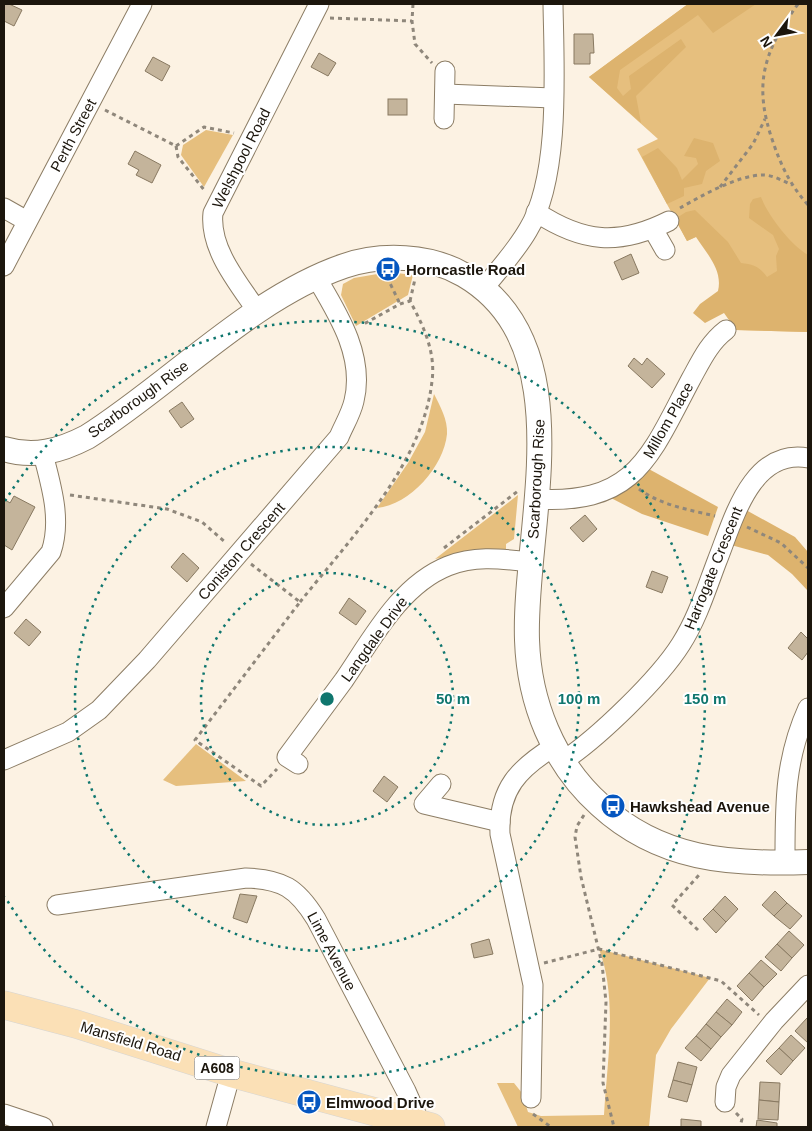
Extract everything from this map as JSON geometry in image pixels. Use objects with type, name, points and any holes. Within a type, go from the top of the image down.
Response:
[{"type":"main road","name":"Mansfield Road","points":[[4,1006],[76,1024],[231,1073],[426,1125]]},
{"type":"street","name":"Perth Street","points":[[4,266],[142,4]]},
{"type":"street","points":[[484,288],[529,229],[550,173],[553,98],[553,4]]},
{"type":"street","name":"Welshpool Road","points":[[258,312],[234,276],[215,239],[212,222],[216,205],[317,8]]},
{"type":"street","points":[[444,119],[445,71]]},
{"type":"street","points":[[444,94],[553,98]]},
{"type":"street","points":[[4,208],[27,221]]},
{"type":"street","points":[[536,212],[570,230],[599,239],[624,238],[661,225],[665,250]]},
{"type":"street","name":"Scarborough Rise","points":[[4,449],[15,452],[44,454],[74,444],[103,427],[258,312],[316,277],[358,261],[378,258],[419,260],[439,264],[460,272],[484,288],[506,313],[523,343],[530,364],[539,414],[538,476],[527,613],[530,666],[539,708],[559,754],[572,776],[596,802],[616,820],[656,843],[673,850],[714,859],[785,863],[808,862]]},
{"type":"street","name":"Coniston Crescent","points":[[4,760],[68,732],[99,710],[147,660],[339,437],[355,398],[356,371],[347,334],[316,277]]},
{"type":"street","name":"Millom Place","points":[[536,499],[563,501],[598,494],[621,482],[639,468],[652,452],[709,347],[726,330]]},
{"type":"street","points":[[4,608],[50,552],[54,541],[56,523],[53,492],[44,454]]},
{"type":"street","name":"Harrogate Crescent","points":[[559,754],[588,742],[672,657],[699,610],[741,501],[756,478],[782,459],[795,456],[808,458]]},
{"type":"street","name":"Langdale Drive","points":[[292,761],[392,611],[404,596],[421,582],[448,566],[487,558],[531,562]]},
{"type":"street","points":[[785,863],[786,783],[795,740],[808,708]]},
{"type":"street","points":[[531,1098],[523,1075],[534,1004],[531,967],[500,834],[500,822],[506,793],[517,775],[533,760],[559,754]]},
{"type":"street","points":[[441,784],[424,804],[500,822]]},
{"type":"street","name":"Lime Avenue","points":[[57,905],[246,878],[268,879],[291,888],[304,901],[316,919],[406,1091],[426,1125]]},
{"type":"street","points":[[725,1102],[726,1087],[731,1074],[771,1025],[808,985]]},
{"type":"street","points":[[216,1127],[231,1073]]},
{"type":"street","points":[[4,1114],[43,1127]]},
{"type":"path","points":[[413,4],[412,21],[416,44],[435,66],[445,71]]},
{"type":"path","points":[[798,4],[776,38],[765,66],[762,90],[765,118],[775,151],[792,185],[808,205]]},
{"type":"path","points":[[317,8],[324,18],[412,21]]},
{"type":"path","points":[[90,103],[176,146]]},
{"type":"path","points":[[718,189],[753,144],[765,118]]},
{"type":"path","points":[[176,146],[204,127],[251,136]]},
{"type":"path","points":[[176,146],[178,157],[216,205]]},
{"type":"path","points":[[661,225],[666,216],[718,189],[745,178],[764,175],[792,185]]},
{"type":"path","points":[[378,258],[400,304]]},
{"type":"path","points":[[292,761],[261,786],[196,740],[383,495],[419,430],[432,381],[431,355],[423,324],[410,301],[400,304],[347,334]]},
{"type":"path","points":[[437,553],[538,476]]},
{"type":"path","points":[[53,492],[167,509],[202,522],[238,554],[300,602]]},
{"type":"path","points":[[596,802],[577,826],[575,837],[580,877],[599,949],[606,1002],[604,1083],[614,1127]]},
{"type":"path","points":[[698,930],[672,905],[714,859]]},
{"type":"path","points":[[531,967],[599,949],[721,982],[771,1025]]},
{"type":"shaded area","points":[[688,4],[808,4],[808,332],[736,330],[735,287],[704,233],[687,241],[637,149],[658,139],[589,77]]},
{"type":"shaded area","points":[[688,4],[756,4],[713,33],[698,15],[620,70],[617,88],[623,96],[631,89],[629,76],[681,39],[686,47],[636,96],[641,123],[589,77]]},
{"type":"shaded area","points":[[206,130],[233,135],[204,187],[181,155],[183,145]]},
{"type":"shaded area","points":[[694,138],[713,143],[720,161],[706,171],[702,184],[684,188],[684,196],[667,204],[642,157],[658,148],[677,168],[682,180],[698,164],[696,158],[684,156]]},
{"type":"shaded area","points":[[761,197],[769,213],[781,229],[794,244],[808,255],[808,332],[736,330],[724,313],[705,323],[693,313],[700,304],[718,291],[718,276],[713,262],[696,237],[687,241],[675,219],[686,212],[695,210],[728,242],[741,263],[756,267],[767,277],[777,271],[776,256],[779,249],[773,235],[749,218],[750,204],[753,199]]},
{"type":"shaded area","points":[[389,272],[413,275],[408,295],[356,326],[341,295],[343,284],[354,278]]},
{"type":"shaded area","points":[[434,394],[443,413],[447,429],[439,459],[432,471],[413,492],[401,500],[377,508],[408,463],[425,432]]},
{"type":"shaded area","points":[[647,468],[718,507],[708,536],[642,514],[611,498]]},
{"type":"shaded area","points":[[518,495],[514,539],[506,544],[506,549],[472,552],[435,559]]},
{"type":"shaded area","points":[[746,510],[795,537],[808,552],[808,591],[792,574],[768,555],[731,545]]},
{"type":"shaded area","points":[[196,744],[246,781],[176,786],[163,780]]},
{"type":"shaded area","points":[[599,949],[710,978],[671,1029],[656,1055],[649,1127],[518,1127],[497,1083],[514,1083],[522,1093],[528,1112],[541,1116],[604,1115],[610,1009],[605,968]]},
{"type":"building","points":[[4,4],[9,4],[22,10],[14,26],[4,21]]},
{"type":"building","points":[[574,34],[593,34],[594,53],[590,53],[590,64],[574,64]]},
{"type":"building","points":[[319,53],[336,63],[328,76],[311,67]]},
{"type":"building","points":[[153,57],[170,66],[162,81],[145,71]]},
{"type":"building","points":[[388,99],[407,99],[407,115],[388,115]]},
{"type":"building","points":[[135,151],[161,165],[152,183],[136,175],[139,170],[128,164]]},
{"type":"building","points":[[631,254],[639,273],[622,280],[614,262]]},
{"type":"building","points":[[634,358],[642,365],[647,358],[665,374],[652,388],[628,366]]},
{"type":"building","points":[[182,402],[194,419],[181,428],[169,411]]},
{"type":"building","points":[[14,496],[35,507],[12,550],[4,545],[4,499],[10,503]]},
{"type":"building","points":[[585,515],[597,529],[583,542],[570,528]]},
{"type":"building","points":[[183,553],[199,568],[187,582],[171,567]]},
{"type":"building","points":[[652,571],[668,577],[662,593],[646,587]]},
{"type":"building","points":[[349,598],[366,611],[356,625],[339,613]]},
{"type":"building","points":[[26,619],[41,632],[29,646],[14,633]]},
{"type":"building","points":[[801,632],[808,639],[808,652],[802,660],[788,648]]},
{"type":"building","points":[[384,776],[398,787],[387,802],[373,791]]},
{"type":"building","points":[[775,891],[787,903],[774,916],[762,905]]},
{"type":"building","points":[[240,894],[257,896],[247,923],[233,918]]},
{"type":"building","points":[[725,896],[738,909],[726,922],[713,909]]},
{"type":"building","points":[[787,903],[802,916],[790,929],[774,916]]},
{"type":"building","points":[[713,909],[726,922],[716,933],[703,919]]},
{"type":"building","points":[[789,931],[804,945],[792,958],[777,944]]},
{"type":"building","points":[[489,939],[493,954],[474,958],[471,944]]},
{"type":"building","points":[[777,944],[792,958],[781,971],[765,957]]},
{"type":"building","points":[[761,960],[777,974],[764,987],[749,973]]},
{"type":"building","points":[[749,973],[764,987],[752,1001],[737,986]]},
{"type":"building","points":[[727,999],[742,1012],[732,1025],[716,1012]]},
{"type":"building","points":[[716,1012],[732,1025],[721,1037],[706,1024]]},
{"type":"building","points":[[808,1019],[808,1043],[795,1031]]},
{"type":"building","points":[[706,1024],[721,1037],[711,1049],[696,1036]]},
{"type":"building","points":[[791,1035],[805,1048],[793,1061],[779,1048]]},
{"type":"building","points":[[696,1036],[711,1049],[701,1061],[685,1048]]},
{"type":"building","points":[[779,1048],[793,1061],[781,1075],[766,1061]]},
{"type":"building","points":[[678,1062],[697,1067],[692,1085],[673,1080]]},
{"type":"building","points":[[673,1080],[692,1085],[687,1102],[668,1097]]},
{"type":"building","points":[[760,1082],[780,1083],[779,1102],[759,1100]]},
{"type":"building","points":[[759,1100],[779,1102],[778,1120],[758,1119]]},
{"type":"building","points":[[681,1119],[701,1121],[701,1127],[681,1127]]},
{"type":"building","points":[[757,1120],[777,1123],[777,1127],[756,1127]]},
{"type":"place","name":"Horncastle Road","points":[[388,269]]},
{"type":"place","name":"Hawkshead Avenue","points":[[613,806]]},
{"type":"place","name":"Elmwood Drive","points":[[309,1102]]}]
